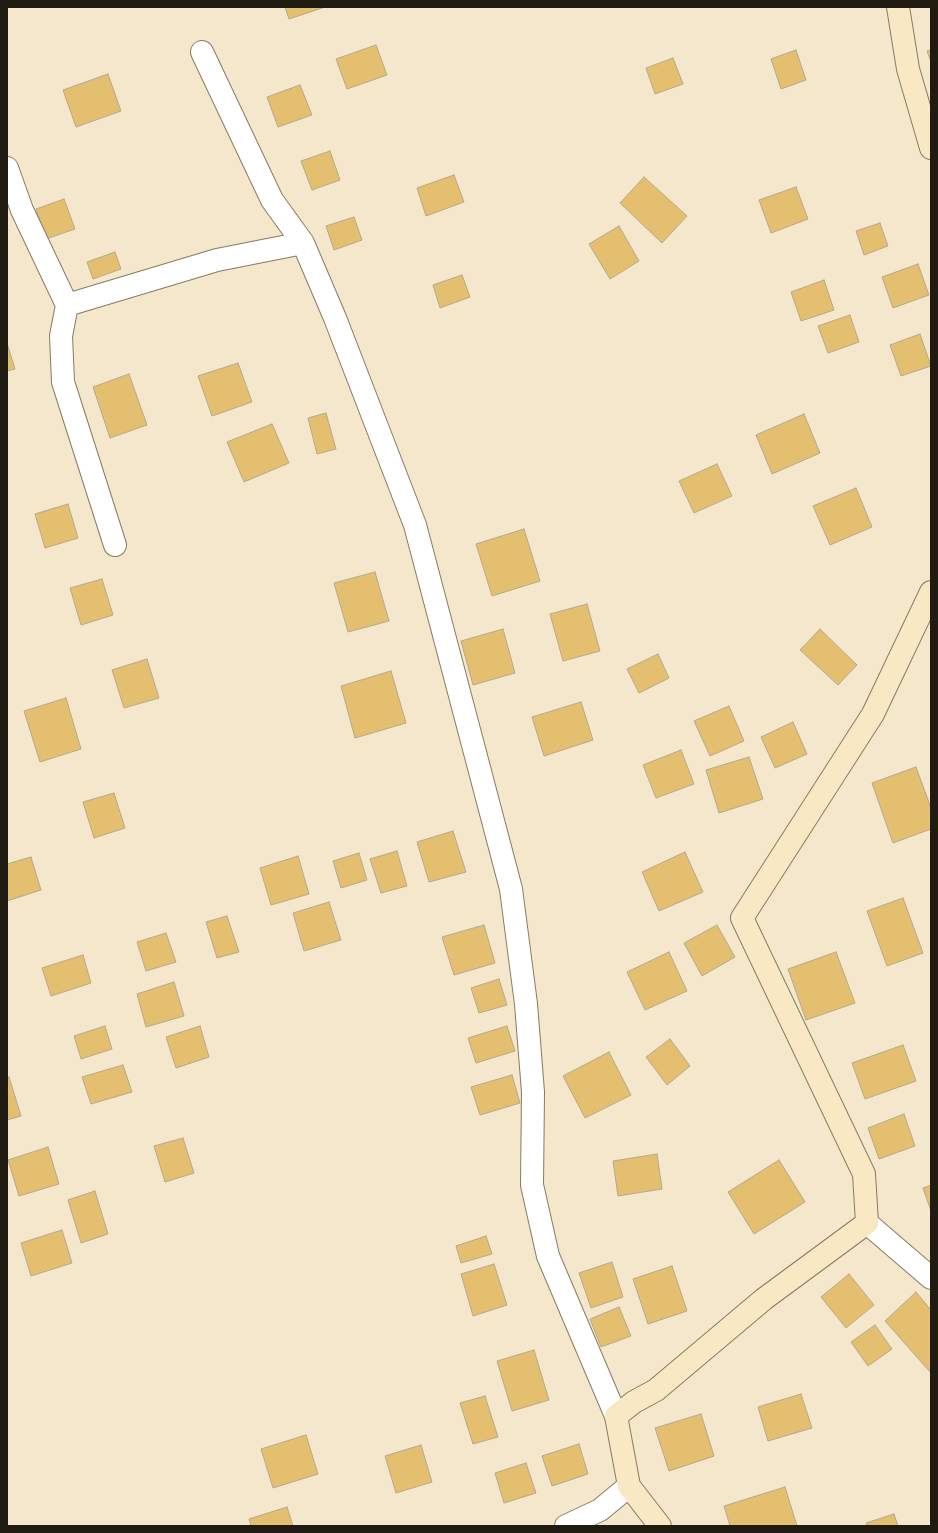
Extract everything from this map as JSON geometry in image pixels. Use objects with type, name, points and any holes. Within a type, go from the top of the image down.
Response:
[{"type":"main road","points":[[898,7],[908,69],[931,148]]},
{"type":"main road","points":[[660,1526],[629,1486],[616,1416],[634,1402],[656,1390],[764,1299],[867,1223],[864,1174],[742,918],[873,714],[931,592]]},
{"type":"street","points":[[202,52],[272,200],[303,243],[415,525],[511,889],[526,1004],[533,1092],[532,1185],[538,1214],[548,1256],[616,1416]]},
{"type":"street","points":[[7,168],[22,210],[67,305],[61,336],[63,382],[115,545]]},
{"type":"street","points":[[67,305],[217,260],[303,243]]},
{"type":"street","points":[[867,1223],[931,1278]]},
{"type":"street","points":[[566,1526],[600,1510],[629,1486]]},
{"type":"building","points":[[285,7],[325,7],[289,19]]},
{"type":"building","points":[[376,45],[387,75],[347,89],[336,59]]},
{"type":"building","points":[[796,50],[806,80],[781,89],[771,59]]},
{"type":"building","points":[[931,50],[931,62],[927,51]]},
{"type":"building","points":[[673,58],[683,84],[655,94],[646,68]]},
{"type":"building","points":[[108,74],[121,111],[76,127],[63,90]]},
{"type":"building","points":[[300,85],[312,115],[278,127],[267,97]]},
{"type":"building","points":[[330,151],[340,180],[312,190],[301,161]]},
{"type":"building","points":[[454,175],[464,202],[426,216],[417,188]]},
{"type":"building","points":[[644,177],[687,216],[662,243],[620,203]]},
{"type":"building","points":[[796,187],[808,219],[771,233],[759,200]]},
{"type":"building","points":[[64,199],[75,229],[46,239],[36,209]]},
{"type":"building","points":[[354,217],[362,240],[334,250],[326,226]]},
{"type":"building","points":[[880,223],[888,246],[864,255],[856,231]]},
{"type":"building","points":[[619,226],[639,261],[610,279],[589,244]]},
{"type":"building","points":[[115,252],[121,269],[93,279],[87,262]]},
{"type":"building","points":[[918,264],[929,295],[893,308],[882,277]]},
{"type":"building","points":[[462,275],[470,297],[440,308],[433,285]]},
{"type":"building","points":[[824,280],[834,310],[801,321],[791,292]]},
{"type":"building","points":[[850,315],[859,342],[828,353],[818,326]]},
{"type":"building","points":[[920,334],[931,366],[901,376],[890,345]]},
{"type":"building","points":[[7,343],[15,369],[7,371]]},
{"type":"building","points":[[238,363],[252,402],[212,416],[198,376]]},
{"type":"building","points":[[129,374],[147,425],[110,438],[93,387]]},
{"type":"building","points":[[326,413],[336,449],[317,454],[308,418]]},
{"type":"building","points":[[804,414],[820,453],[772,474],[756,435]]},
{"type":"building","points":[[272,424],[289,463],[244,482],[227,442]]},
{"type":"building","points":[[717,464],[732,496],[694,513],[679,481]]},
{"type":"building","points":[[856,488],[872,527],[830,545],[813,506]]},
{"type":"building","points":[[68,504],[78,538],[45,548],[35,514]]},
{"type":"building","points":[[524,529],[540,581],[492,596],[476,544]]},
{"type":"building","points":[[375,572],[389,621],[348,632],[334,583]]},
{"type":"building","points":[[102,579],[113,615],[81,625],[70,588]]},
{"type":"building","points":[[587,604],[600,651],[563,661],[550,614]]},
{"type":"building","points":[[503,629],[515,673],[473,685],[461,641]]},
{"type":"building","points":[[820,629],[857,665],[838,685],[800,650]]},
{"type":"building","points":[[658,654],[669,678],[639,693],[627,669]]},
{"type":"building","points":[[147,659],[159,698],[124,708],[112,670]]},
{"type":"building","points":[[391,671],[406,723],[355,738],[341,686]]},
{"type":"building","points":[[66,698],[81,749],[40,762],[24,711]]},
{"type":"building","points":[[581,702],[593,740],[544,756],[532,717]]},
{"type":"building","points":[[729,706],[744,741],[710,756],[694,721]]},
{"type":"building","points":[[793,722],[807,754],[775,768],[761,737]]},
{"type":"building","points":[[681,750],[694,784],[656,798],[643,765]]},
{"type":"building","points":[[749,757],[763,799],[719,813],[706,770]]},
{"type":"building","points":[[916,767],[931,808],[931,829],[893,843],[872,783]]},
{"type":"building","points":[[114,793],[125,828],[94,838],[83,802]]},
{"type":"building","points":[[453,831],[466,872],[429,882],[417,842]]},
{"type":"building","points":[[397,851],[407,886],[381,893],[370,859]]},
{"type":"building","points":[[685,852],[703,892],[659,911],[642,872]]},
{"type":"building","points":[[359,853],[367,880],[341,888],[333,861]]},
{"type":"building","points":[[298,856],[309,894],[271,905],[260,868]]},
{"type":"building","points":[[31,857],[41,890],[7,901],[7,864]]},
{"type":"building","points":[[903,898],[923,953],[887,966],[867,911]]},
{"type":"building","points":[[329,902],[341,940],[304,951],[293,913]]},
{"type":"building","points":[[227,916],[239,952],[217,958],[206,922]]},
{"type":"building","points":[[484,925],[495,963],[454,975],[442,937]]},
{"type":"building","points":[[717,925],[735,957],[702,976],[684,943]]},
{"type":"building","points":[[166,933],[176,962],[146,971],[137,942]]},
{"type":"building","points":[[669,952],[687,991],[645,1010],[627,972]]},
{"type":"building","points":[[836,952],[855,1003],[806,1020],[788,969]]},
{"type":"building","points":[[83,955],[91,983],[51,996],[42,968]]},
{"type":"building","points":[[499,979],[507,1005],[479,1013],[471,988]]},
{"type":"building","points":[[174,982],[184,1016],[146,1027],[137,994]]},
{"type":"building","points":[[105,1026],[112,1049],[81,1059],[74,1036]]},
{"type":"building","points":[[200,1026],[209,1057],[176,1068],[166,1037]]},
{"type":"building","points":[[507,1026],[515,1051],[476,1063],[468,1038]]},
{"type":"building","points":[[670,1039],[690,1066],[667,1085],[646,1057]]},
{"type":"building","points":[[903,1045],[916,1081],[865,1099],[852,1063]]},
{"type":"building","points":[[609,1052],[631,1095],[585,1118],[563,1076]]},
{"type":"building","points":[[123,1065],[132,1092],[91,1104],[82,1077]]},
{"type":"building","points":[[512,1075],[520,1103],[480,1115],[471,1087]]},
{"type":"building","points":[[9,1077],[21,1116],[7,1120],[7,1078]]},
{"type":"building","points":[[904,1114],[915,1146],[879,1159],[868,1128]]},
{"type":"building","points":[[183,1138],[194,1173],[165,1182],[154,1146]]},
{"type":"building","points":[[48,1147],[59,1184],[19,1196],[8,1160]]},
{"type":"building","points":[[657,1154],[662,1189],[618,1196],[613,1161]]},
{"type":"building","points":[[779,1160],[805,1202],[754,1234],[728,1192]]},
{"type":"building","points":[[931,1185],[931,1211],[923,1188]]},
{"type":"building","points":[[95,1191],[108,1234],[81,1243],[68,1200]]},
{"type":"building","points":[[62,1230],[72,1263],[31,1276],[21,1243]]},
{"type":"building","points":[[486,1236],[492,1254],[461,1263],[456,1246]]},
{"type":"building","points":[[612,1262],[623,1297],[591,1308],[579,1273]]},
{"type":"building","points":[[494,1264],[507,1305],[473,1316],[461,1274]]},
{"type":"building","points":[[672,1266],[687,1311],[648,1324],[633,1279]]},
{"type":"building","points":[[849,1274],[874,1305],[846,1328],[821,1297]]},
{"type":"building","points":[[916,1292],[931,1310],[931,1373],[885,1321]]},
{"type":"building","points":[[619,1307],[631,1336],[601,1347],[590,1319]]},
{"type":"building","points":[[875,1325],[892,1349],[868,1366],[851,1342]]},
{"type":"building","points":[[534,1350],[549,1400],[512,1411],[497,1361]]},
{"type":"building","points":[[801,1394],[812,1428],[768,1441],[758,1407]]},
{"type":"building","points":[[485,1396],[498,1437],[473,1444],[460,1403]]},
{"type":"building","points":[[701,1414],[714,1456],[669,1471],[655,1428]]},
{"type":"building","points":[[306,1435],[318,1474],[273,1488],[261,1449]]},
{"type":"building","points":[[579,1444],[588,1474],[552,1486],[542,1456]]},
{"type":"building","points":[[421,1445],[432,1482],[396,1493],[385,1456]]},
{"type":"building","points":[[526,1463],[536,1493],[504,1503],[495,1473]]},
{"type":"building","points":[[785,1487],[797,1526],[730,1526],[724,1506]]},
{"type":"building","points":[[287,1507],[293,1526],[251,1526],[249,1519]]},
{"type":"building","points":[[894,1514],[898,1526],[867,1526],[866,1523]]}]
